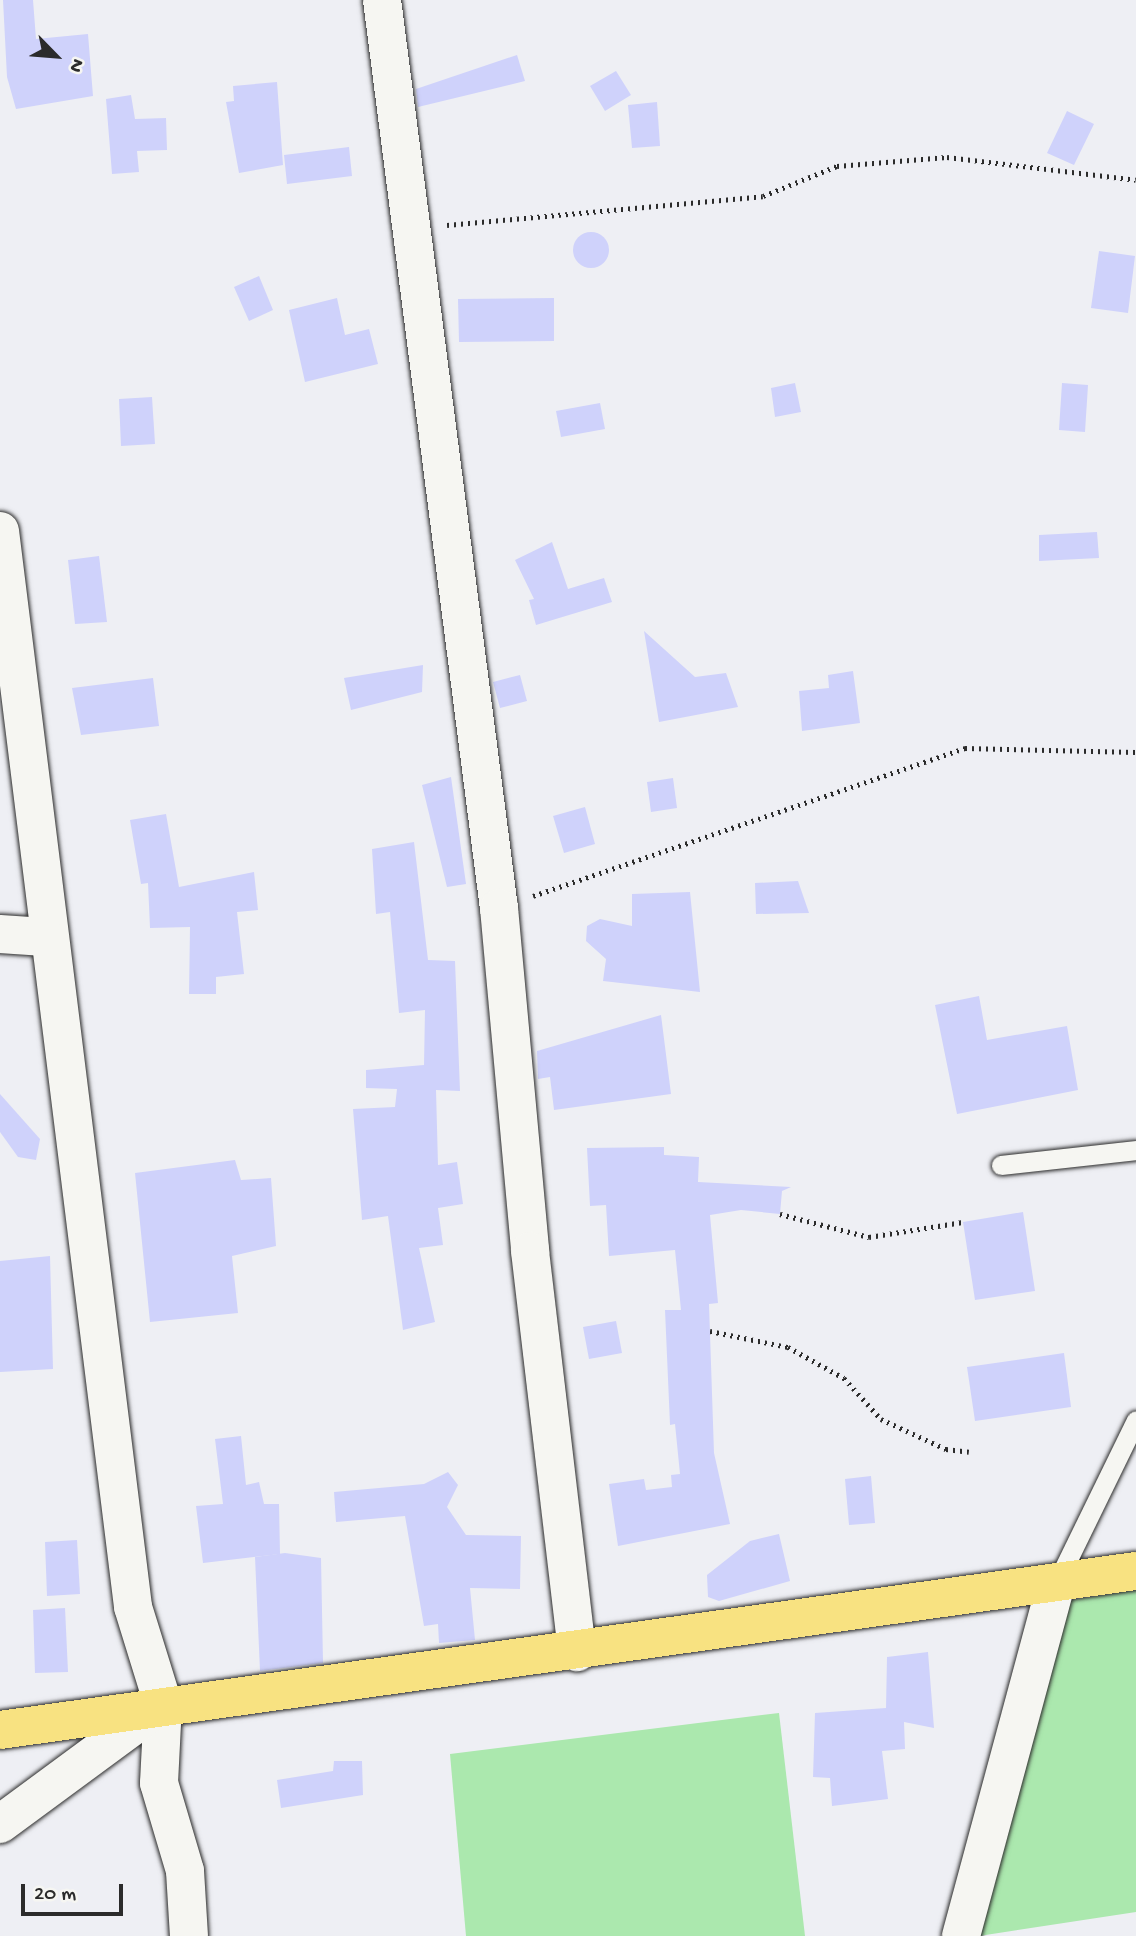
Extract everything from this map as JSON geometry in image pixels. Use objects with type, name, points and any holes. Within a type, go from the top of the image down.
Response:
[{"type":"highway","points":[[0,1730],[163,1704],[577,1651],[1056,1585],[1136,1571]]},
{"type":"street","points":[[383,0],[415,228],[499,908],[530,1251],[577,1651]]},
{"type":"street","points":[[0,531],[45,937],[133,1607],[163,1704],[159,1783],[185,1871],[219,1936]]},
{"type":"street","points":[[0,934],[45,937]]},
{"type":"street","points":[[961,1936],[1056,1585]]},
{"type":"street","points":[[0,1824],[163,1704]]},
{"type":"street","points":[[185,1871],[189,1936]]},
{"type":"lane","points":[[1001,1165],[1136,1150]]},
{"type":"lane","points":[[1056,1585],[1136,1420]]},
{"type":"path","points":[[415,228],[763,196],[836,166],[947,157],[1136,180]]},
{"type":"path","points":[[499,908],[965,748],[1136,752]]},
{"type":"path","points":[[780,1214],[869,1237],[963,1222]]},
{"type":"path","points":[[710,1331],[788,1347],[844,1378],[881,1419],[946,1449],[969,1452]]},
{"type":"green space","points":[[1136,1590],[1136,1912],[979,1936],[1065,1601]]},
{"type":"green space","points":[[779,1713],[805,1936],[466,1936],[450,1754]]},
{"type":"building","points":[[3,0],[33,0],[36,39],[88,34],[93,96],[16,109],[7,77]]},
{"type":"building","points":[[517,55],[525,81],[418,107],[416,89]]},
{"type":"building","points":[[616,71],[631,95],[605,111],[590,86]]},
{"type":"building","points":[[277,82],[283,165],[239,173],[226,102],[234,101],[233,86]]},
{"type":"building","points":[[131,95],[135,119],[166,118],[167,150],[137,151],[139,172],[112,174],[106,99]]},
{"type":"building","points":[[657,102],[660,146],[632,148],[628,105]]},
{"type":"building","points":[[1067,111],[1094,124],[1074,165],[1047,153]]},
{"type":"building","points":[[349,147],[352,176],[287,184],[284,155]]},
{"type":"building","points":[[591,232],[603,238],[609,250],[603,262],[591,268],[579,262],[573,250],[579,238]]},
{"type":"building","points":[[1099,251],[1135,256],[1128,313],[1091,308]]},
{"type":"building","points":[[259,276],[273,310],[249,321],[234,287]]},
{"type":"building","points":[[337,298],[345,335],[369,329],[378,364],[305,382],[289,310]]},
{"type":"building","points":[[554,298],[554,341],[459,342],[458,299]]},
{"type":"building","points":[[795,383],[801,412],[775,417],[771,388]]},
{"type":"building","points":[[1062,383],[1088,385],[1085,432],[1059,430]]},
{"type":"building","points":[[152,397],[155,444],[121,446],[119,399]]},
{"type":"building","points":[[600,403],[605,429],[561,437],[556,411]]},
{"type":"building","points":[[1097,532],[1099,558],[1039,561],[1039,535]]},
{"type":"building","points":[[552,542],[568,589],[604,578],[612,602],[536,625],[529,600],[534,599],[515,560]]},
{"type":"building","points":[[99,556],[107,622],[75,624],[68,560]]},
{"type":"building","points":[[644,631],[695,677],[726,673],[738,707],[659,722]]},
{"type":"building","points":[[423,665],[422,692],[351,710],[344,678]]},
{"type":"building","points":[[853,671],[860,723],[802,731],[799,691],[829,688],[828,675]]},
{"type":"building","points":[[520,675],[527,701],[500,708],[493,682]]},
{"type":"building","points":[[153,678],[159,726],[81,735],[72,688]]},
{"type":"building","points":[[451,777],[466,884],[447,887],[422,785]]},
{"type":"building","points":[[673,778],[677,808],[651,812],[647,782]]},
{"type":"building","points":[[585,807],[595,844],[564,853],[553,816]]},
{"type":"building","points":[[166,814],[179,887],[254,872],[258,910],[237,912],[244,974],[216,977],[216,994],[189,994],[190,927],[150,928],[148,883],[141,884],[130,820]]},
{"type":"building","points":[[414,842],[428,960],[455,961],[460,1091],[436,1090],[438,1165],[457,1162],[463,1204],[438,1208],[443,1245],[419,1248],[435,1322],[403,1330],[388,1216],[362,1220],[353,1109],[395,1107],[397,1089],[366,1088],[366,1070],[424,1065],[425,1010],[399,1013],[390,912],[376,914],[372,849]]},
{"type":"building","points":[[798,881],[809,913],[756,914],[755,883]]},
{"type":"building","points":[[690,892],[700,992],[603,981],[606,959],[586,941],[587,926],[600,919],[632,926],[632,894]]},
{"type":"building","points":[[979,996],[987,1040],[1067,1026],[1078,1090],[957,1114],[935,1005]]},
{"type":"building","points":[[661,1015],[671,1094],[554,1110],[550,1077],[538,1079],[537,1051]]},
{"type":"building","points":[[0,1094],[40,1139],[36,1160],[18,1157],[0,1132]]},
{"type":"building","points":[[664,1147],[664,1155],[699,1157],[698,1182],[791,1187],[782,1191],[780,1214],[741,1210],[710,1215],[718,1303],[709,1304],[714,1453],[730,1524],[618,1546],[609,1484],[644,1479],[646,1490],[672,1487],[671,1475],[680,1474],[675,1424],[670,1425],[665,1310],[681,1310],[675,1250],[609,1256],[606,1205],[590,1206],[587,1148]]},
{"type":"building","points":[[235,1160],[241,1180],[271,1178],[276,1246],[232,1256],[238,1313],[150,1322],[135,1173]]},
{"type":"building","points":[[1023,1212],[1035,1291],[975,1300],[963,1222]]},
{"type":"building","points":[[50,1256],[53,1369],[0,1372],[0,1261]]},
{"type":"building","points":[[616,1321],[622,1353],[589,1359],[583,1327]]},
{"type":"building","points":[[1064,1353],[1071,1407],[975,1421],[967,1367]]},
{"type":"building","points":[[241,1436],[246,1485],[259,1482],[264,1504],[279,1504],[280,1554],[203,1563],[196,1506],[223,1504],[215,1439]]},
{"type":"building","points":[[448,1472],[458,1485],[447,1507],[466,1535],[521,1536],[520,1589],[470,1588],[475,1640],[439,1643],[438,1624],[424,1626],[405,1516],[336,1522],[334,1492],[424,1484]]},
{"type":"building","points":[[871,1476],[875,1523],[849,1525],[845,1479]]},
{"type":"building","points":[[779,1534],[790,1581],[719,1601],[708,1597],[707,1575],[750,1541]]},
{"type":"building","points":[[77,1540],[80,1594],[47,1596],[45,1542]]},
{"type":"building","points":[[285,1553],[321,1558],[323,1663],[260,1671],[255,1557]]},
{"type":"building","points":[[65,1608],[68,1672],[35,1673],[33,1610]]},
{"type":"building","points":[[928,1652],[934,1728],[904,1722],[905,1749],[882,1751],[888,1799],[832,1806],[830,1778],[813,1777],[815,1713],[886,1708],[887,1657]]},
{"type":"building","points":[[334,1761],[362,1761],[363,1795],[281,1808],[277,1780],[333,1771]]}]
